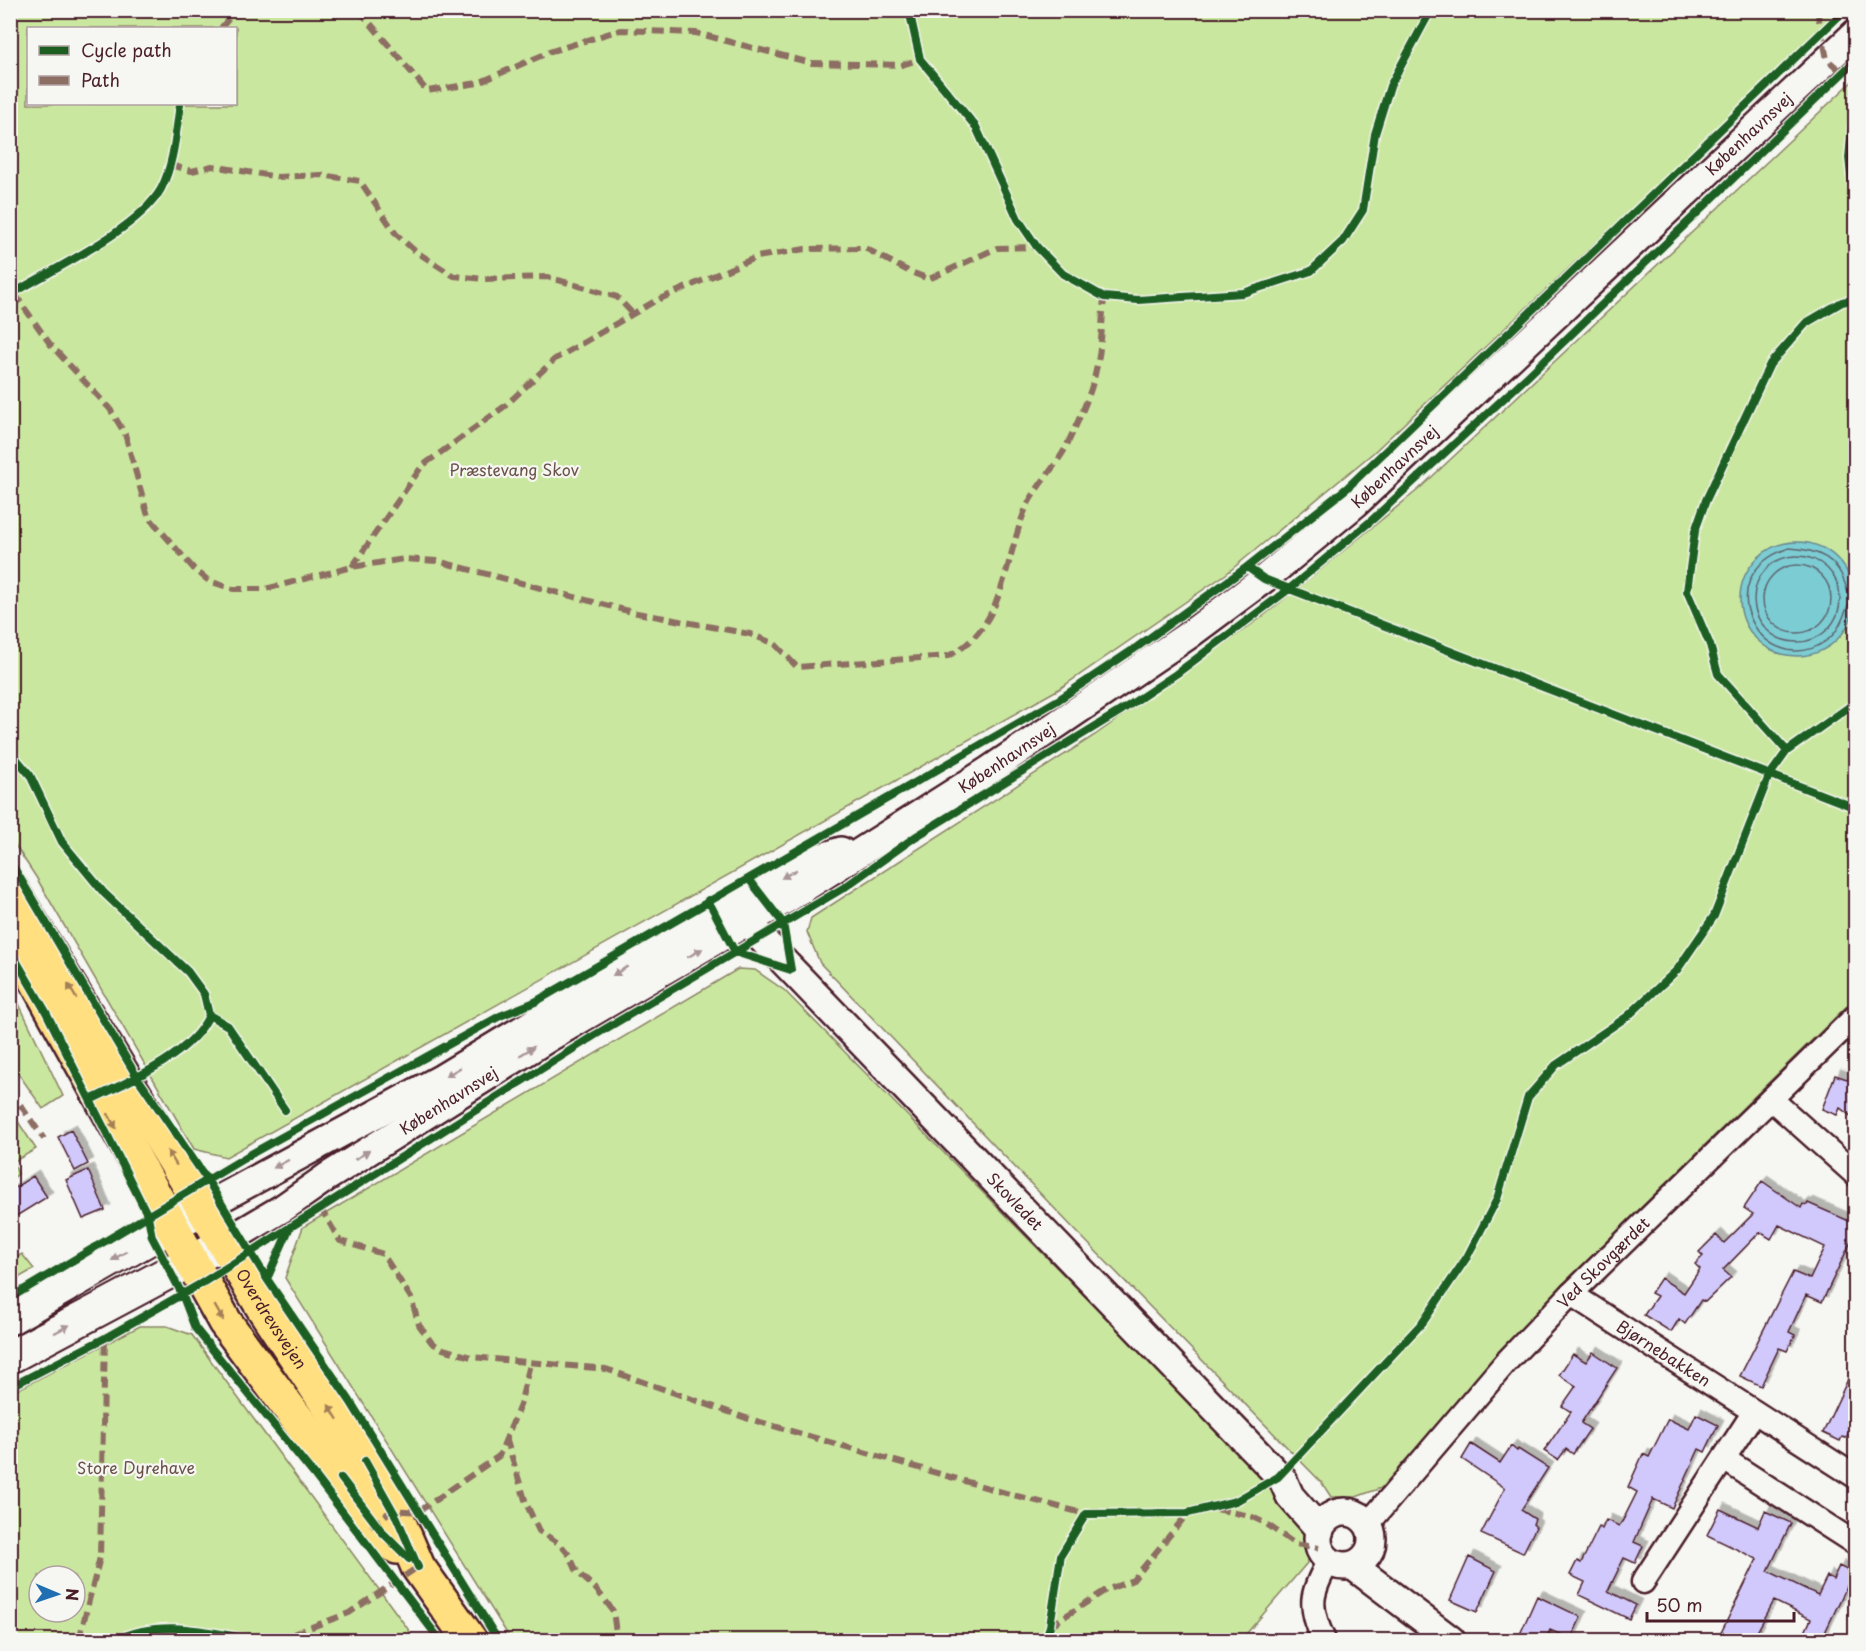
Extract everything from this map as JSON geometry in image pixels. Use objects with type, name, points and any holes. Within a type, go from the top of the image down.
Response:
[{"type":"main road","name":"Overdrevsvejen","points":[[10,888],[262,1306],[365,1461],[397,1518],[418,1567]]},
{"type":"main road","name":"Overdrevsvejen","points":[[10,933],[170,1227],[225,1322],[272,1388],[383,1533],[418,1567],[470,1641]]},
{"type":"main road","name":"Københavnsvej","points":[[10,1318],[203,1208]]},
{"type":"main road","name":"Københavnsvej","points":[[10,1357],[224,1243]]},
{"type":"street","name":"Københavnsvej","points":[[203,1208],[882,837],[1015,752],[1190,634],[1264,579],[1356,504],[1856,33]]},
{"type":"street","name":"Københavnsvej","points":[[224,1243],[283,1208],[327,1177],[744,911]]},
{"type":"street","name":"Skovledet","points":[[744,911],[761,938],[1283,1480],[1290,1496],[1325,1523]]},
{"type":"street","name":"Ved Skovgærdet","points":[[1324,1641],[1315,1621],[1312,1604],[1317,1582],[1355,1550],[1506,1362],[1571,1294],[1856,1016]]},
{"type":"street","points":[[1771,1099],[1856,1175]]},
{"type":"street","name":"Bjørnebakken","points":[[1571,1294],[1856,1477]]},
{"type":"street","points":[[1643,1582],[1755,1412]]},
{"type":"street","points":[[1724,1459],[1856,1544]]},
{"type":"street","points":[[1355,1550],[1320,1548],[1325,1523],[1341,1512],[1351,1513],[1355,1550],[1442,1634]]},
{"type":"green space","name":"Præstevang Skov","points":[[11,10],[1841,11],[1373,453],[1226,574],[1059,689],[226,1157],[194,1149],[36,877],[11,839]]},
{"type":"green space","points":[[1855,79],[1855,998],[1560,1287],[1381,1488],[1356,1497],[1331,1497],[1322,1483],[1077,1232],[820,963],[807,932],[811,918],[1095,735],[1262,617],[1419,489]],"holes":[[[1850,577],[1852,595],[1850,612],[1837,638],[1811,653],[1795,655],[1777,653]]]},
{"type":"green space","points":[[738,969],[755,970],[784,990],[1055,1266],[1282,1492],[1304,1529],[1307,1563],[1241,1640],[511,1640],[285,1278],[303,1227]]},
{"type":"green space","points":[[10,985],[63,1096],[43,1109],[11,1063]]},
{"type":"green space","points":[[11,1111],[36,1149],[13,1162],[18,1174],[11,1180]]},
{"type":"green space","points":[[22,1254],[34,1269],[11,1282],[11,1261]]},
{"type":"green space","name":"Store Dyrehave","points":[[140,1326],[167,1326],[192,1335],[416,1640],[11,1640],[11,1393]]},
{"type":"water","points":[[1797,542],[1819,546],[1837,559],[1850,577],[1854,599],[1850,621],[1837,639],[1819,652],[1797,656],[1775,652],[1757,639],[1744,621],[1740,599],[1744,577],[1757,559],[1775,546]]},
{"type":"building","points":[[1835,1075],[1856,1082],[1856,1120],[1840,1108],[1837,1115],[1822,1109]]},
{"type":"building","points":[[71,1130],[88,1164],[75,1171],[58,1137]]},
{"type":"building","points":[[88,1170],[105,1210],[83,1219],[66,1180]]},
{"type":"building","points":[[33,1176],[47,1197],[10,1220],[10,1191]]},
{"type":"building","points":[[1762,1181],[1801,1208],[1803,1204],[1808,1203],[1856,1224],[1856,1231],[1822,1302],[1806,1295],[1789,1332],[1795,1335],[1787,1351],[1779,1348],[1761,1386],[1740,1376],[1793,1272],[1810,1279],[1825,1247],[1779,1225],[1771,1239],[1760,1232],[1723,1270],[1731,1277],[1705,1302],[1701,1300],[1685,1324],[1679,1319],[1671,1332],[1644,1315],[1657,1296],[1651,1293],[1661,1278],[1684,1293],[1700,1269],[1695,1264],[1703,1256],[1699,1252],[1716,1235],[1724,1243],[1753,1214],[1744,1208]]},
{"type":"building","points":[[1593,1352],[1617,1368],[1581,1423],[1590,1429],[1573,1454],[1566,1449],[1558,1460],[1544,1451],[1571,1412],[1562,1406],[1576,1386],[1559,1375],[1573,1354],[1586,1362]]},
{"type":"building","points":[[1856,1362],[1856,1417],[1846,1438],[1842,1437],[1840,1441],[1823,1433]]},
{"type":"building","points":[[1696,1414],[1718,1425],[1705,1452],[1699,1449],[1672,1508],[1653,1499],[1634,1542],[1643,1546],[1635,1563],[1624,1558],[1608,1591],[1636,1605],[1629,1619],[1579,1595],[1585,1582],[1570,1575],[1577,1561],[1581,1563],[1599,1527],[1602,1529],[1606,1520],[1619,1526],[1623,1520],[1637,1492],[1628,1487],[1643,1454],[1649,1457],[1668,1419],[1689,1429]]},
{"type":"building","points":[[1471,1444],[1500,1463],[1511,1446],[1548,1468],[1521,1510],[1535,1519],[1533,1524],[1536,1527],[1523,1553],[1481,1534],[1505,1488],[1462,1459]]},
{"type":"building","points":[[1720,1509],[1758,1527],[1765,1511],[1791,1523],[1768,1571],[1818,1595],[1827,1576],[1833,1579],[1839,1566],[1853,1573],[1821,1641],[1801,1641],[1811,1619],[1774,1601],[1752,1641],[1717,1641],[1757,1559],[1707,1535]]},
{"type":"building","points":[[1469,1557],[1496,1571],[1477,1612],[1450,1600]]},
{"type":"building","points":[[1537,1596],[1581,1617],[1571,1639],[1550,1630],[1545,1641],[1517,1641]]},
{"type":"marked path","points":[[222,27],[236,10]]},
{"type":"marked path","points":[[359,10],[427,91],[478,83],[552,51],[620,30],[696,33],[811,63],[902,65],[920,59]]},
{"type":"marked path","points":[[1817,10],[1827,59],[1846,76]]},
{"type":"marked path","points":[[170,165],[192,171],[212,166],[278,177],[321,175],[360,181],[396,234],[415,251],[454,276],[484,279],[548,277],[617,297],[633,314]]},
{"type":"marked path","points":[[352,567],[422,466],[505,406],[555,359],[655,301],[757,257],[805,249],[865,248],[908,271],[929,279],[997,248],[1037,247]]},
{"type":"marked path","points":[[14,293],[50,344],[110,409],[125,434],[148,516],[194,569],[209,581],[233,589],[265,589],[352,567],[404,559],[437,561],[632,612],[750,634],[775,644],[797,667],[948,656],[967,644],[981,629],[1000,591],[1026,508],[1066,447],[1087,399],[1100,352],[1104,297]]},
{"type":"marked path","points":[[10,1090],[44,1139]]},
{"type":"marked path","points":[[320,1207],[340,1241],[383,1254],[411,1298],[419,1325],[432,1343],[443,1349],[471,1357],[606,1369],[746,1418],[1086,1514]]},
{"type":"marked path","points":[[79,1640],[100,1557],[105,1338]]},
{"type":"marked path","points":[[371,1527],[392,1510],[418,1512],[499,1456],[520,1405],[530,1364]]},
{"type":"marked path","points":[[506,1438],[526,1503],[539,1531],[560,1544],[570,1556],[577,1572],[595,1588],[613,1611],[617,1640]]},
{"type":"marked path","points":[[1216,1509],[1250,1516],[1265,1523],[1295,1544],[1319,1548]]},
{"type":"marked path","points":[[1050,1626],[1106,1590],[1133,1580],[1188,1513]]},
{"type":"marked path","points":[[277,1640],[349,1613],[418,1567]]},
{"type":"cycle path","points":[[909,10],[920,59],[976,127],[1018,219],[1037,247],[1063,274],[1104,297],[1138,300],[1243,293],[1311,271],[1343,241],[1363,210],[1375,134],[1390,86],[1431,10]]},
{"type":"cycle path","points":[[10,1298],[251,1154],[500,1016],[535,1002],[1058,700],[1137,647],[1247,567],[1347,488],[1845,10]]},
{"type":"cycle path","points":[[10,1387],[105,1338],[202,1283],[595,1035],[845,887],[915,837],[1122,710],[1176,674],[1289,589],[1372,520],[1528,376],[1856,60]]},
{"type":"cycle path","points":[[1856,86],[1849,158],[1856,219]]},
{"type":"cycle path","points":[[10,295],[114,234],[150,204],[161,189],[169,169],[180,105]]},
{"type":"cycle path","points":[[1787,751],[1718,674],[1710,645],[1687,591],[1695,531],[1706,500],[1770,364],[1806,323],[1842,302],[1856,299]]},
{"type":"cycle path","points":[[1247,567],[1264,579],[1856,808]]},
{"type":"cycle path","points":[[1045,1640],[1050,1626],[1061,1555],[1086,1514],[1188,1513],[1236,1501],[1278,1477],[1423,1322],[1467,1257],[1497,1199],[1528,1097],[1556,1065],[1628,1016],[1677,970],[1714,916],[1769,776],[1787,751],[1856,702]]},
{"type":"cycle path","points":[[10,751],[30,775],[62,842],[104,893],[188,972],[204,994],[209,1015],[228,1026],[285,1110]]},
{"type":"cycle path","points":[[10,861],[137,1077],[208,1181],[267,1279]]},
{"type":"cycle path","points":[[708,900],[735,952],[791,970],[783,923],[749,879]]},
{"type":"cycle path","points":[[10,950],[46,1012],[148,1216],[152,1237],[182,1294],[195,1328],[316,1477],[440,1640]]},
{"type":"cycle path","points":[[90,1100],[140,1076],[174,1055],[189,1043],[209,1015]]},
{"type":"cycle path","points":[[290,1227],[267,1279],[350,1401],[498,1640]]},
{"type":"cycle path","points":[[365,1461],[397,1518],[418,1567]]},
{"type":"cycle path","points":[[341,1478],[383,1533],[409,1559]]},
{"type":"cycle path","points":[[116,1640],[133,1633],[167,1628],[255,1640]]}]
